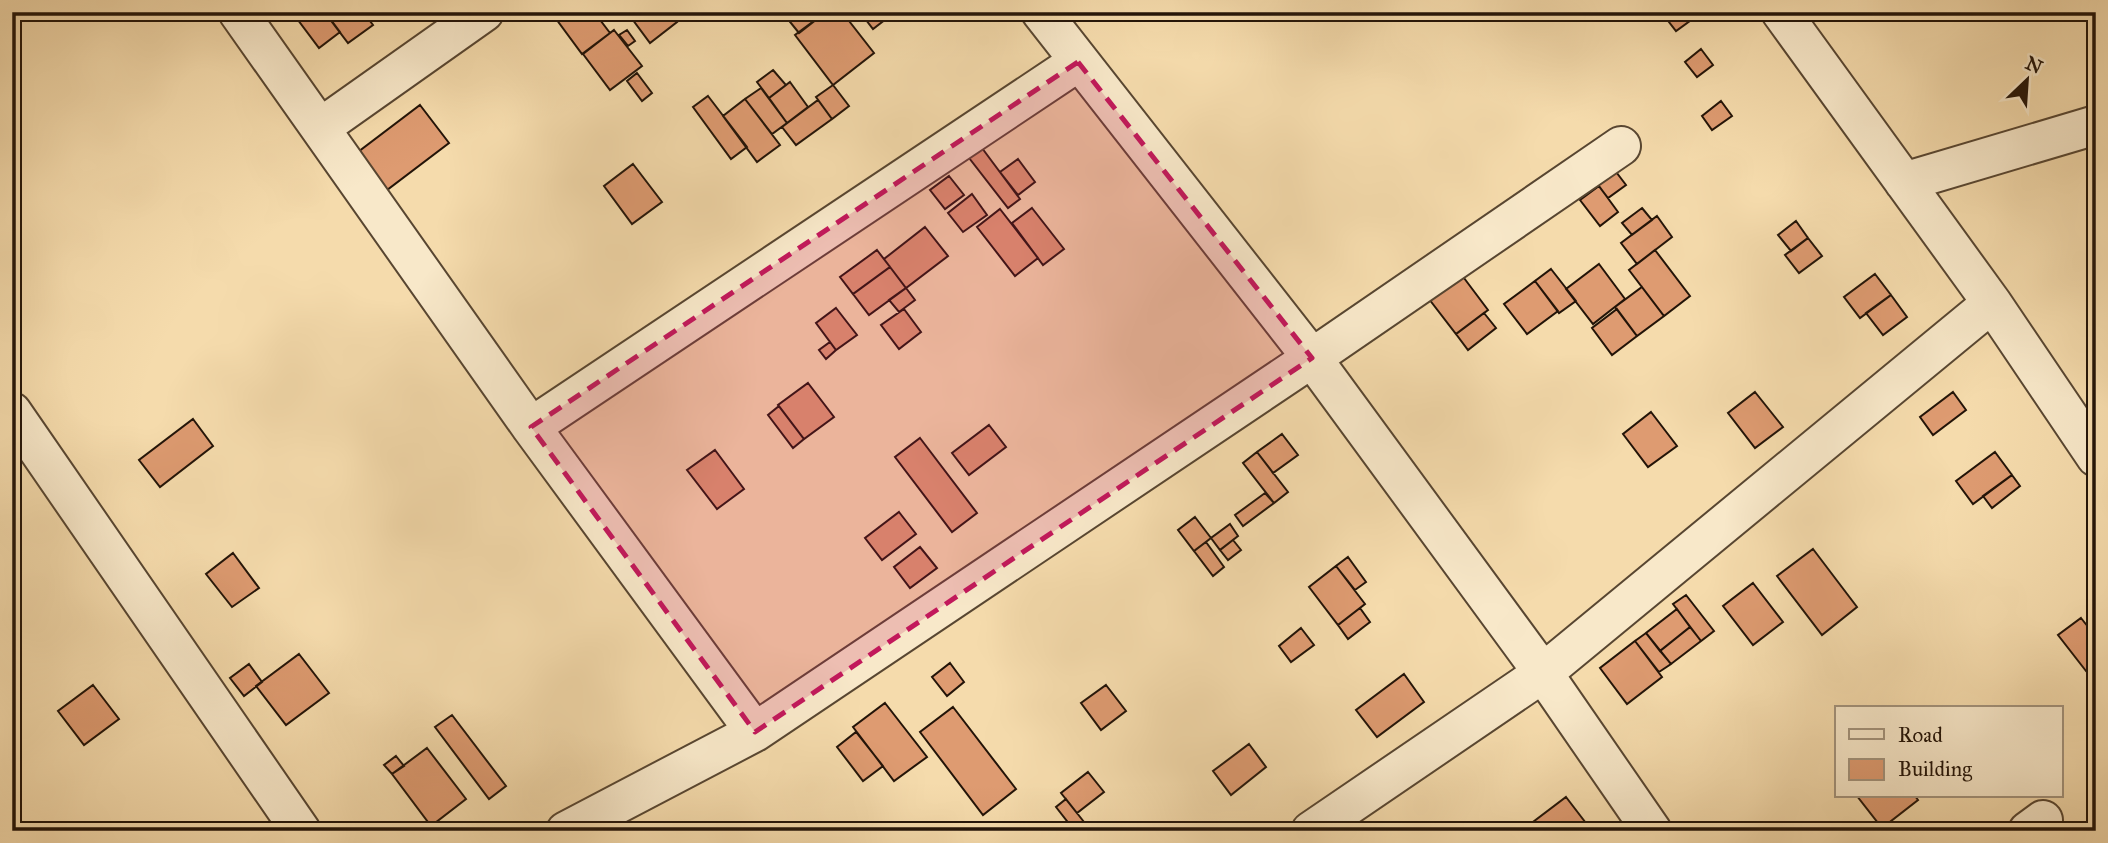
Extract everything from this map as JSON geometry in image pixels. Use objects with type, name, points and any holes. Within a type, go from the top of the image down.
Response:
[{"type":"street","points":[[238,12],[531,427],[755,732]]},
{"type":"street","points":[[320,128],[484,12]]},
{"type":"street","points":[[1041,12],[1312,358],[1543,673],[1652,831]]},
{"type":"street","points":[[1782,12],[1992,303],[2096,457]]},
{"type":"street","points":[[531,427],[1078,62]]},
{"type":"street","points":[[1904,182],[2096,125]]},
{"type":"street","points":[[566,831],[755,732],[1312,358],[1621,146]]},
{"type":"street","points":[[1311,831],[1543,673],[1992,303]]},
{"type":"street","points":[[12,412],[301,831]]},
{"type":"highlighted area","points":[[1078,62],[1312,358],[755,732],[531,427]]},
{"type":"building","points":[[292,12],[325,12],[340,32],[319,48]]},
{"type":"building","points":[[338,12],[363,12],[373,25],[348,43],[329,18]]},
{"type":"building","points":[[551,12],[594,12],[610,33],[582,54]]},
{"type":"building","points":[[627,12],[669,12],[677,22],[650,43]]},
{"type":"building","points":[[792,12],[826,12],[799,33],[786,17]]},
{"type":"building","points":[[826,12],[842,12],[874,53],[833,85],[795,35]]},
{"type":"building","points":[[860,12],[895,12],[873,29]]},
{"type":"building","points":[[1690,12],[1694,18],[1676,31],[1662,13]]},
{"type":"building","points":[[614,30],[642,66],[610,90],[583,54]]},
{"type":"building","points":[[627,30],[635,41],[628,46],[619,35]]},
{"type":"building","points":[[1701,49],[1713,65],[1697,77],[1685,62]]},
{"type":"building","points":[[773,70],[786,85],[769,98],[757,82]]},
{"type":"building","points":[[637,73],[652,93],[642,101],[627,81]]},
{"type":"building","points":[[790,82],[808,107],[787,123],[769,98]]},
{"type":"building","points":[[833,85],[849,106],[832,119],[816,97]]},
{"type":"building","points":[[761,88],[787,123],[772,134],[745,99]]},
{"type":"building","points":[[708,96],[747,147],[731,159],[693,107]]},
{"type":"building","points":[[745,99],[780,145],[757,162],[723,116]]},
{"type":"building","points":[[818,100],[832,119],[796,145],[782,127]]},
{"type":"building","points":[[1721,101],[1732,116],[1712,130],[1702,116]]},
{"type":"building","points":[[420,105],[449,143],[387,190],[358,152]]},
{"type":"building","points":[[979,144],[1020,199],[1008,208],[966,154]]},
{"type":"building","points":[[1018,159],[1035,182],[1018,195],[1000,172]]},
{"type":"building","points":[[1607,160],[1626,185],[1608,198],[1589,173]]},
{"type":"building","points":[[633,164],[662,202],[632,224],[604,186]]},
{"type":"building","points":[[949,176],[964,195],[945,209],[930,190]]},
{"type":"building","points":[[1599,186],[1618,212],[1600,226],[1580,200]]},
{"type":"building","points":[[972,194],[987,215],[963,232],[948,213]]},
{"type":"building","points":[[1032,208],[1064,249],[1043,265],[1012,223]]},
{"type":"building","points":[[1642,208],[1652,220],[1632,235],[1622,223]]},
{"type":"building","points":[[1000,209],[1038,258],[1015,276],[977,227]]},
{"type":"building","points":[[1657,216],[1672,237],[1637,264],[1621,243]]},
{"type":"building","points":[[1796,221],[1808,238],[1791,251],[1778,235]]},
{"type":"building","points":[[925,227],[948,256],[906,288],[884,259]]},
{"type":"building","points":[[1808,238],[1822,256],[1799,273],[1785,255]]},
{"type":"building","points":[[877,250],[890,267],[853,294],[840,277]]},
{"type":"building","points":[[1655,250],[1690,296],[1664,316],[1629,270]]},
{"type":"building","points":[[1599,264],[1625,299],[1593,324],[1566,289]]},
{"type":"building","points":[[890,267],[906,288],[869,315],[853,294]]},
{"type":"building","points":[[1551,269],[1576,301],[1559,313],[1535,281]]},
{"type":"building","points":[[1461,274],[1488,310],[1456,334],[1429,299]]},
{"type":"building","points":[[1875,274],[1891,295],[1860,318],[1844,297]]},
{"type":"building","points":[[1535,281],[1558,311],[1527,334],[1504,304]]},
{"type":"building","points":[[1642,287],[1664,316],[1637,336],[1615,307]]},
{"type":"building","points":[[906,288],[915,300],[899,312],[889,300]]},
{"type":"building","points":[[1891,295],[1907,317],[1883,335],[1866,313]]},
{"type":"building","points":[[836,308],[857,335],[836,350],[816,323]]},
{"type":"building","points":[[904,309],[921,332],[899,349],[881,325]]},
{"type":"building","points":[[1617,309],[1637,336],[1612,355],[1592,328]]},
{"type":"building","points":[[1484,313],[1496,328],[1468,350],[1456,334]]},
{"type":"building","points":[[830,342],[836,350],[826,359],[819,350]]},
{"type":"building","points":[[808,383],[834,417],[804,439],[778,405]]},
{"type":"building","points":[[1755,392],[1783,427],[1755,448],[1728,413]]},
{"type":"building","points":[[1953,392],[1966,410],[1933,435],[1920,417]]},
{"type":"building","points":[[779,406],[804,439],[793,448],[768,415]]},
{"type":"building","points":[[1651,412],[1677,446],[1648,467],[1623,434]]},
{"type":"building","points":[[193,419],[213,446],[160,487],[139,460]]},
{"type":"building","points":[[989,425],[1006,447],[969,475],[952,453]]},
{"type":"building","points":[[1282,434],[1298,455],[1273,473],[1257,452]]},
{"type":"building","points":[[920,438],[977,513],[952,532],[895,457]]},
{"type":"building","points":[[715,450],[744,489],[717,509],[687,470]]},
{"type":"building","points":[[1257,452],[1288,492],[1274,503],[1243,463]]},
{"type":"building","points":[[1995,452],[2012,475],[1973,504],[1956,481]]},
{"type":"building","points":[[2012,475],[2020,486],[1992,508],[1983,496]]},
{"type":"building","points":[[1265,493],[1274,503],[1243,526],[1235,515]]},
{"type":"building","points":[[899,512],[916,534],[882,560],[865,538]]},
{"type":"building","points":[[1195,517],[1211,538],[1194,551],[1178,530]]},
{"type":"building","points":[[1230,524],[1238,536],[1220,550],[1211,538]]},
{"type":"building","points":[[1233,540],[1241,550],[1228,560],[1220,550]]},
{"type":"building","points":[[1206,542],[1224,567],[1213,576],[1194,551]]},
{"type":"building","points":[[920,547],[937,568],[910,588],[894,567]]},
{"type":"building","points":[[1813,549],[1857,607],[1822,635],[1777,576]]},
{"type":"building","points":[[233,553],[259,588],[232,607],[206,574]]},
{"type":"building","points":[[1348,557],[1366,582],[1355,590],[1336,566]]},
{"type":"building","points":[[1336,566],[1365,604],[1338,625],[1309,587]]},
{"type":"building","points":[[1753,583],[1783,622],[1753,645],[1723,606]]},
{"type":"building","points":[[1686,595],[1714,631],[1701,641],[1673,604]]},
{"type":"building","points":[[1360,608],[1370,622],[1348,639],[1338,625]]},
{"type":"building","points":[[1677,609],[1690,627],[1660,651],[1646,633]]},
{"type":"building","points":[[2081,618],[2096,637],[2096,664],[2086,671],[2058,635]]},
{"type":"building","points":[[1690,627],[1701,641],[1671,664],[1660,651]]},
{"type":"building","points":[[1301,628],[1314,645],[1291,662],[1279,646]]},
{"type":"building","points":[[1646,633],[1671,664],[1659,672],[1635,641]]},
{"type":"building","points":[[1635,641],[1662,677],[1627,704],[1600,668]]},
{"type":"building","points":[[299,654],[329,693],[286,725],[256,686]]},
{"type":"building","points":[[950,663],[964,682],[947,696],[932,677]]},
{"type":"building","points":[[249,664],[262,682],[244,696],[230,678]]},
{"type":"building","points":[[1404,674],[1424,702],[1377,737],[1356,710]]},
{"type":"building","points":[[93,685],[119,719],[84,745],[58,711]]},
{"type":"building","points":[[1106,685],[1126,711],[1101,730],[1081,703]]},
{"type":"building","points":[[885,703],[927,757],[894,781],[853,727]]},
{"type":"building","points":[[953,707],[1016,789],[983,815],[920,732]]},
{"type":"building","points":[[452,715],[506,786],[489,799],[435,727]]},
{"type":"building","points":[[856,732],[883,766],[863,781],[837,747]]},
{"type":"building","points":[[1249,744],[1266,767],[1231,795],[1213,771]]},
{"type":"building","points":[[427,748],[466,799],[431,826],[392,774]]},
{"type":"building","points":[[396,756],[404,766],[392,774],[384,765]]},
{"type":"building","points":[[1088,772],[1104,792],[1077,813],[1061,793]]},
{"type":"building","points":[[1566,797],[1592,831],[1521,831]]},
{"type":"building","points":[[1859,798],[1916,798],[1918,800],[1882,828]]},
{"type":"building","points":[[1066,799],[1084,822],[1074,830],[1056,807]]}]
